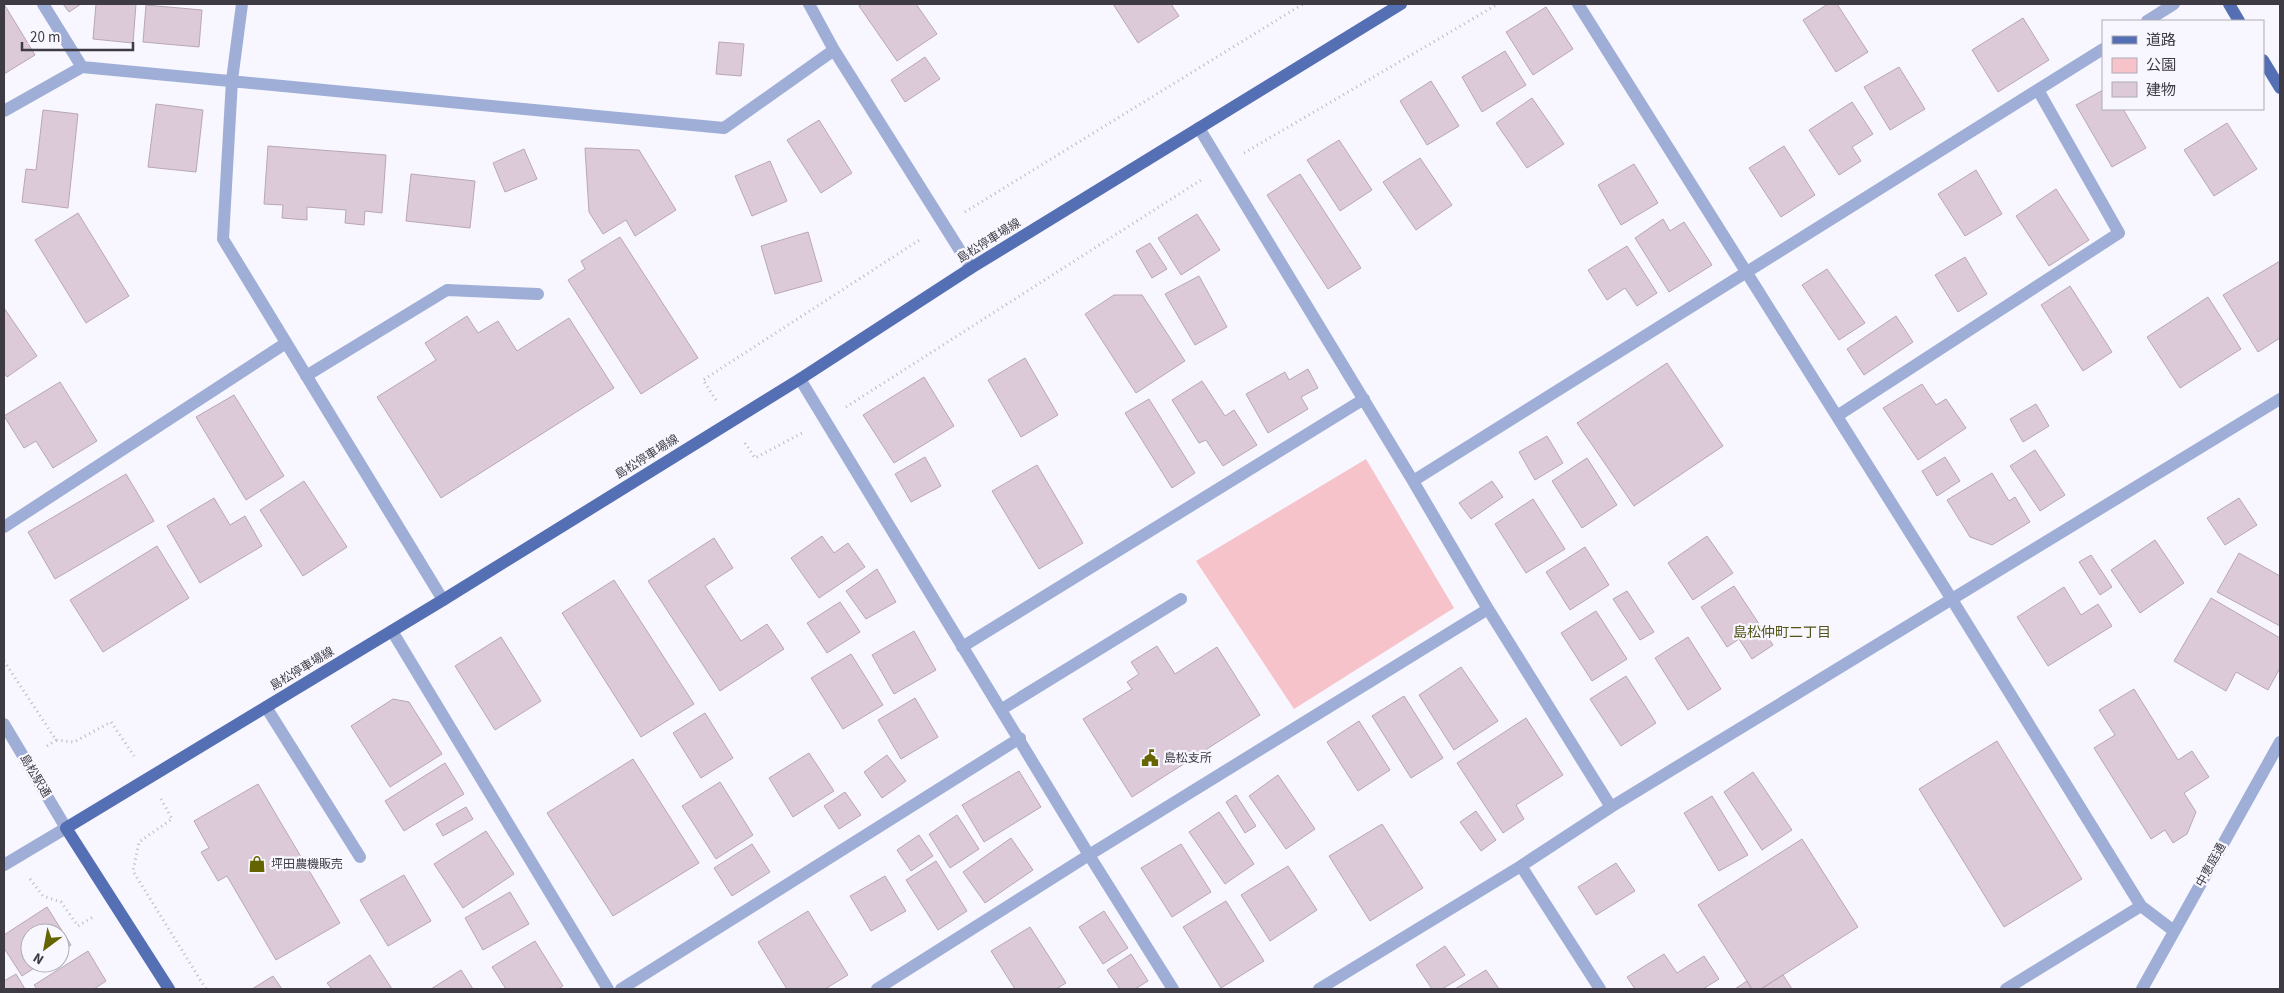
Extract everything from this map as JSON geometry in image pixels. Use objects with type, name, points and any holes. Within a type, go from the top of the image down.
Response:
[{"type":"main road","name":"島松停車場線","points":[[66,828],[443,600],[800,379],[971,268],[1401,4]]},
{"type":"main road","points":[[2229,4],[2238,20]]},
{"type":"main road","points":[[2264,62],[2280,88]]},
{"type":"main road","points":[[66,828],[169,989]]},
{"type":"street","points":[[43,4],[82,67]]},
{"type":"street","points":[[242,4],[232,80],[223,239],[443,600]]},
{"type":"street","points":[[809,4],[834,50],[971,268]]},
{"type":"street","points":[[1578,4],[1951,598],[2141,906],[2174,930]]},
{"type":"street","points":[[2149,20],[2174,4]]},
{"type":"street","points":[[4,111],[82,67],[724,128],[834,50]]},
{"type":"street","points":[[1413,480],[2102,50]]},
{"type":"street","points":[[1836,416],[2119,233],[2038,90]]},
{"type":"street","points":[[1199,128],[1413,480],[1488,609],[1611,807]]},
{"type":"street","points":[[306,376],[447,290],[538,294]]},
{"type":"street","points":[[4,527],[286,343]]},
{"type":"street","points":[[800,379],[1020,738],[1089,855],[1173,989]]},
{"type":"street","points":[[962,646],[1364,399]]},
{"type":"street","points":[[1320,989],[1951,598],[2280,399]]},
{"type":"street","points":[[1002,709],[1181,599]]},
{"type":"street","points":[[877,989],[1089,855],[1488,609]]},
{"type":"street","points":[[392,631],[608,989]]},
{"type":"street","points":[[266,707],[360,857]]},
{"type":"street","name":"島松駅通","points":[[4,724],[66,828]]},
{"type":"street","points":[[621,989],[1020,738]]},
{"type":"street","name":"中恵庭通","points":[[2142,989],[2280,742]]},
{"type":"street","points":[[9,862],[66,828]]},
{"type":"street","points":[[1521,866],[1600,989]]},
{"type":"street","points":[[2006,989],[2141,906]]},
{"type":"path","points":[[9,862],[42,896],[61,902],[78,926],[143,886]]},
{"type":"green space","points":[[1366,459],[1454,608],[1294,709],[1196,561]]},
{"type":"building","points":[[4,4],[35,55],[4,74]]},
{"type":"building","points":[[63,4],[81,4],[69,12]]},
{"type":"building","points":[[96,4],[136,4],[133,43],[93,39]]},
{"type":"building","points":[[862,4],[916,4],[937,34],[897,61],[859,6]]},
{"type":"building","points":[[1113,4],[1171,4],[1179,16],[1138,43]]},
{"type":"building","points":[[1828,4],[1837,4],[1868,52],[1836,72],[1803,20]]},
{"type":"building","points":[[146,5],[202,10],[199,47],[143,42]]},
{"type":"building","points":[[1546,7],[1573,49],[1533,75],[1506,32]]},
{"type":"building","points":[[2023,18],[2049,60],[1998,92],[1972,50]]},
{"type":"building","points":[[719,42],[744,44],[741,76],[716,74]]},
{"type":"building","points":[[1505,51],[1526,85],[1482,112],[1462,77]]},
{"type":"building","points":[[925,57],[940,79],[905,102],[891,80]]},
{"type":"building","points":[[1899,67],[1925,109],[1890,130],[1864,87]]},
{"type":"building","points":[[1431,81],[1459,126],[1427,145],[1400,101]]},
{"type":"building","points":[[2102,91],[2102,110],[2124,110],[2146,148],[2112,167],[2076,105]]},
{"type":"building","points":[[1532,98],[1564,144],[1527,168],[1496,123]]},
{"type":"building","points":[[1852,102],[1873,134],[1852,147],[1861,161],[1839,175],[1809,130]]},
{"type":"building","points":[[156,104],[203,110],[196,172],[148,167]]},
{"type":"building","points":[[43,110],[78,114],[68,208],[22,202],[26,169],[36,170]]},
{"type":"building","points":[[819,120],[852,173],[821,193],[787,140]]},
{"type":"building","points":[[2227,123],[2257,169],[2214,196],[2184,150]]},
{"type":"building","points":[[1339,140],[1372,190],[1340,211],[1307,160]]},
{"type":"building","points":[[268,146],[386,155],[382,213],[365,211],[364,225],[345,223],[346,210],[307,207],[307,220],[282,218],[283,205],[264,204]]},
{"type":"building","points":[[1784,146],[1815,195],[1781,217],[1749,168]]},
{"type":"building","points":[[585,148],[639,150],[676,210],[635,236],[626,220],[603,234],[589,212]]},
{"type":"building","points":[[524,149],[537,179],[505,192],[493,163]]},
{"type":"building","points":[[1420,158],[1452,205],[1416,230],[1383,182]]},
{"type":"building","points":[[770,161],[787,201],[752,216],[735,176]]},
{"type":"building","points":[[1634,164],[1658,203],[1621,225],[1598,185]]},
{"type":"building","points":[[1976,170],[2002,214],[1965,236],[1938,194]]},
{"type":"building","points":[[411,174],[475,181],[470,228],[406,221]]},
{"type":"building","points":[[1300,174],[1361,268],[1328,289],[1267,195]]},
{"type":"building","points":[[2056,189],[2089,240],[2049,266],[2016,216]]},
{"type":"building","points":[[78,213],[129,296],[86,323],[35,240]]},
{"type":"building","points":[[1197,214],[1220,250],[1181,275],[1158,238]]},
{"type":"building","points":[[1663,219],[1670,231],[1684,222],[1712,265],[1669,292],[1635,238]]},
{"type":"building","points":[[808,232],[822,281],[775,294],[761,246]]},
{"type":"building","points":[[620,237],[698,358],[641,394],[568,280],[585,269],[581,261]]},
{"type":"building","points":[[1150,243],[1167,269],[1152,278],[1136,251]]},
{"type":"building","points":[[1627,246],[1657,293],[1637,306],[1625,288],[1607,300],[1588,270]]},
{"type":"building","points":[[1965,257],[1987,294],[1958,312],[1935,275]]},
{"type":"building","points":[[2280,261],[2280,338],[2258,352],[2223,295]]},
{"type":"building","points":[[1827,269],[1865,323],[1839,340],[1802,285]]},
{"type":"building","points":[[1199,276],[1227,327],[1195,345],[1165,294]]},
{"type":"building","points":[[2070,286],[2112,352],[2083,371],[2041,305]]},
{"type":"building","points":[[1114,295],[1142,295],[1185,361],[1136,393],[1085,314]]},
{"type":"building","points":[[2208,297],[2241,349],[2180,388],[2147,337]]},
{"type":"building","points":[[4,308],[37,356],[7,377],[4,373]]},
{"type":"building","points":[[467,316],[478,333],[498,321],[517,351],[569,318],[614,388],[441,498],[377,397],[436,360],[425,343]]},
{"type":"building","points":[[1896,316],[1913,342],[1864,375],[1847,349]]},
{"type":"building","points":[[1025,358],[1058,415],[1021,437],[988,380]]},
{"type":"building","points":[[1667,363],[1723,446],[1634,506],[1577,423]]},
{"type":"building","points":[[1308,369],[1318,388],[1301,397],[1308,409],[1268,433],[1246,394],[1285,372],[1289,380]]},
{"type":"building","points":[[924,377],[954,426],[894,463],[863,415]]},
{"type":"building","points":[[1202,381],[1225,416],[1234,410],[1257,445],[1223,466],[1206,440],[1199,443],[1172,400]]},
{"type":"building","points":[[60,382],[97,441],[53,468],[36,441],[24,448],[4,416]]},
{"type":"building","points":[[1922,384],[1936,405],[1946,399],[1966,428],[1918,460],[1883,408]]},
{"type":"building","points":[[234,395],[284,476],[246,500],[196,417]]},
{"type":"building","points":[[1149,399],[1195,473],[1172,488],[1125,413]]},
{"type":"building","points":[[2036,404],[2049,426],[2023,442],[2010,419]]},
{"type":"building","points":[[1547,436],[1563,463],[1535,480],[1519,452]]},
{"type":"building","points":[[2035,450],[2065,495],[2040,511],[2010,466]]},
{"type":"building","points":[[925,457],[941,486],[911,502],[895,474]]},
{"type":"building","points":[[1945,457],[1960,481],[1937,496],[1922,471]]},
{"type":"building","points":[[1587,458],[1617,505],[1582,528],[1552,481]]},
{"type":"building","points":[[1037,465],[1083,543],[1039,569],[992,491]]},
{"type":"building","points":[[1992,473],[2009,501],[2015,497],[2030,522],[1992,545],[1970,537],[1947,500]]},
{"type":"building","points":[[126,474],[154,521],[55,579],[28,532]]},
{"type":"building","points":[[304,481],[347,547],[303,576],[260,510]]},
{"type":"building","points":[[1492,481],[1503,497],[1471,519],[1459,503]]},
{"type":"building","points":[[214,498],[230,525],[245,516],[262,546],[200,583],[167,526]]},
{"type":"building","points":[[2239,498],[2257,525],[2225,545],[2207,518]]},
{"type":"building","points":[[1533,499],[1565,549],[1526,573],[1495,524]]},
{"type":"building","points":[[822,536],[834,553],[848,543],[865,567],[819,598],[791,558]]},
{"type":"building","points":[[1707,536],[1733,573],[1693,600],[1668,563]]},
{"type":"building","points":[[714,538],[733,568],[705,586],[741,641],[767,624],[784,649],[720,691],[648,581]]},
{"type":"building","points":[[2155,540],[2184,583],[2140,613],[2111,570]]},
{"type":"building","points":[[157,546],[189,598],[103,652],[70,600]]},
{"type":"building","points":[[1585,547],[1609,585],[1570,610],[1546,572]]},
{"type":"building","points":[[2239,553],[2280,576],[2280,626],[2217,592]]},
{"type":"building","points":[[2091,555],[2112,587],[2100,595],[2079,562]]},
{"type":"building","points":[[877,569],[896,602],[866,619],[846,591]]},
{"type":"building","points":[[614,580],[694,704],[641,737],[562,613]]},
{"type":"building","points":[[1734,586],[1773,645],[1752,659],[1739,639],[1727,647],[1701,607]]},
{"type":"building","points":[[2064,587],[2081,615],[2098,604],[2112,626],[2048,666],[2017,617]]},
{"type":"building","points":[[1627,591],[1654,632],[1640,640],[1613,599]]},
{"type":"building","points":[[2211,598],[2280,638],[2280,668],[2268,690],[2236,672],[2226,691],[2174,661]]},
{"type":"building","points":[[840,602],[860,632],[827,653],[807,623]]},
{"type":"building","points":[[1596,611],[1627,659],[1592,681],[1561,633]]},
{"type":"building","points":[[914,631],[936,670],[894,694],[872,655]]},
{"type":"building","points":[[501,637],[541,701],[495,730],[455,666]]},
{"type":"building","points":[[1688,637],[1721,689],[1688,710],[1655,658]]},
{"type":"building","name":"島松支所","points":[[1157,646],[1175,674],[1217,647],[1260,715],[1132,797],[1083,719],[1132,689],[1127,682],[1139,674],[1131,662]]},
{"type":"building","points":[[851,654],[883,705],[843,729],[811,678]]},
{"type":"building","points":[[1461,667],[1498,721],[1454,750],[1419,695]]},
{"type":"building","points":[[1626,676],[1656,723],[1621,746],[1590,699]]},
{"type":"building","points":[[2134,689],[2178,760],[2192,751],[2209,777],[2184,793],[2196,812],[2187,834],[2173,843],[2165,830],[2151,839],[2094,748],[2115,735],[2099,710]]},
{"type":"building","points":[[1404,696],[1443,758],[1411,778],[1372,716]]},
{"type":"building","points":[[915,698],[938,737],[901,759],[878,720]]},
{"type":"building","points":[[393,699],[409,702],[442,754],[390,787],[351,726]]},
{"type":"building","points":[[705,713],[733,758],[701,778],[673,733]]},
{"type":"building","points":[[1526,718],[1563,775],[1516,805],[1524,819],[1503,833],[1457,763]]},
{"type":"building","points":[[1359,721],[1390,770],[1358,791],[1327,742]]},
{"type":"building","points":[[1997,741],[2082,879],[2004,927],[1919,789]]},
{"type":"building","points":[[809,753],[834,791],[793,817],[769,778]]},
{"type":"building","points":[[887,755],[906,781],[882,798],[864,772]]},
{"type":"building","points":[[633,759],[699,863],[613,916],[547,813]]},
{"type":"building","points":[[445,763],[464,794],[404,831],[385,801]]},
{"type":"building","points":[[1019,771],[1041,807],[984,842],[962,805]]},
{"type":"building","points":[[1753,772],[1792,830],[1762,850],[1724,792]]},
{"type":"building","points":[[1278,775],[1315,829],[1286,849],[1249,796]]},
{"type":"building","points":[[720,782],[753,835],[716,859],[682,806]]},
{"type":"building","name":"坪田農機販売","points":[[258,784],[340,923],[276,960],[227,876],[218,881],[201,852],[209,848],[194,821]]},
{"type":"building","points":[[845,792],[861,815],[839,829],[824,806]]},
{"type":"building","points":[[1236,795],[1256,826],[1245,833],[1226,802]]},
{"type":"building","points":[[1712,796],[1748,855],[1719,871],[1684,813]]},
{"type":"building","points":[[466,807],[473,819],[443,836],[436,824]]},
{"type":"building","points":[[1476,811],[1496,840],[1481,851],[1460,822]]},
{"type":"building","points":[[1219,812],[1254,864],[1225,884],[1189,832]]},
{"type":"building","points":[[957,815],[979,849],[950,868],[929,834]]},
{"type":"building","points":[[1382,824],[1423,888],[1370,921],[1329,856]]},
{"type":"building","points":[[486,831],[514,874],[463,908],[434,864]]},
{"type":"building","points":[[919,835],[933,856],[911,871],[897,850]]},
{"type":"building","points":[[1011,838],[1033,870],[985,903],[963,872]]},
{"type":"building","points":[[1802,839],[1858,927],[1761,989],[1752,989],[1698,905]]},
{"type":"building","points":[[752,844],[770,872],[732,896],[714,868]]},
{"type":"building","points":[[1181,844],[1211,892],[1172,917],[1141,868]]},
{"type":"building","points":[[936,861],[967,911],[938,930],[906,880]]},
{"type":"building","points":[[1616,863],[1635,891],[1596,915],[1578,887]]},
{"type":"building","points":[[1288,866],[1317,910],[1270,941],[1241,895]]},
{"type":"building","points":[[404,875],[431,921],[388,946],[360,900]]},
{"type":"building","points":[[885,876],[906,911],[871,931],[850,896]]},
{"type":"building","points":[[510,892],[529,924],[483,950],[465,918]]},
{"type":"building","points":[[1226,901],[1264,961],[1221,988],[1183,927]]},
{"type":"building","points":[[47,907],[57,923],[22,923]]},
{"type":"building","points":[[808,911],[848,975],[825,989],[787,989],[758,942]]},
{"type":"building","points":[[1104,911],[1128,948],[1103,964],[1079,927]]},
{"type":"building","points":[[20,925],[20,973],[4,948],[4,935]]},
{"type":"building","points":[[1030,927],[1066,983],[1056,989],[1015,989],[991,951]]},
{"type":"building","points":[[535,941],[563,986],[558,989],[506,989],[492,967]]},
{"type":"building","points":[[1445,946],[1465,975],[1442,989],[1432,989],[1416,965]]},
{"type":"building","points":[[88,951],[106,981],[94,989],[37,989],[34,985],[53,973],[70,973],[70,962]]},
{"type":"building","points":[[1131,954],[1148,981],[1135,989],[1120,989],[1107,970]]},
{"type":"building","points":[[1664,954],[1677,973],[1704,956],[1719,979],[1703,989],[1635,989],[1627,977]]},
{"type":"building","points":[[370,955],[392,989],[332,989],[327,983]]},
{"type":"building","points":[[461,970],[473,989],[431,989]]},
{"type":"building","points":[[1486,970],[1499,989],[1455,989]]},
{"type":"building","points":[[16,974],[25,989],[4,989],[4,981]]},
{"type":"building","points":[[1783,975],[1792,989],[1761,989]]},
{"type":"building","points":[[273,976],[282,989],[252,989]]},
{"type":"building","points":[[1747,981],[1752,989],[1735,989]]},
{"type":"place","name":"島松支所","points":[[1150,758]]},
{"type":"place","name":"坪田農機販売","points":[[257,864]]},
{"type":"district","name":"島松仲町二丁目","points":[[1782,633]]}]
